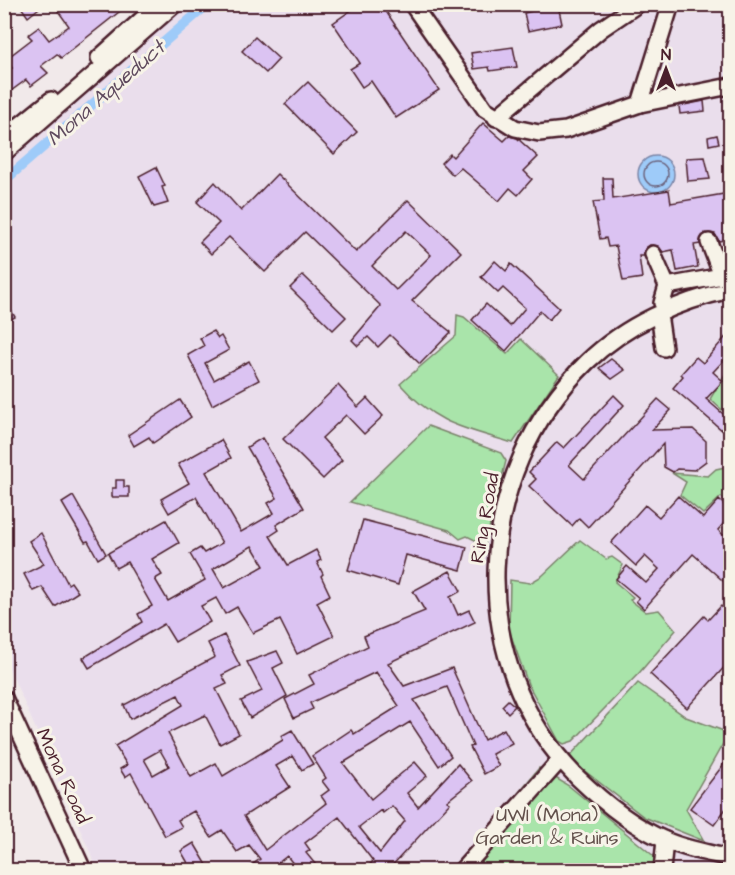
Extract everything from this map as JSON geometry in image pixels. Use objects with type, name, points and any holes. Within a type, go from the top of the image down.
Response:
[{"type":"street","points":[[6,144],[159,4]]},
{"type":"street","points":[[6,144],[175,4]]},
{"type":"street","points":[[412,4],[485,109],[515,128],[539,133],[566,130],[640,104],[730,86]]},
{"type":"street","points":[[496,118],[601,29],[638,4]]},
{"type":"street","points":[[640,104],[671,4]]},
{"type":"street","points":[[667,286],[722,276],[709,242]]},
{"type":"street","points":[[653,254],[667,286],[663,303]]},
{"type":"street","name":"Ring Road","points":[[730,290],[707,295],[660,313],[599,351],[563,391],[517,462],[504,507],[496,553],[499,627],[522,699],[560,760],[600,800],[665,840],[730,858]]},
{"type":"street","points":[[660,321],[664,348]]},
{"type":"street","name":"Mona Road","points":[[4,698],[83,870]]},
{"type":"street","points":[[462,870],[560,760]]},
{"type":"street","points":[[662,870],[665,840]]},
{"type":"shaded area","points":[[178,5],[730,5],[730,870],[98,870],[5,659],[4,154]]},
{"type":"green space","points":[[457,315],[464,317],[507,354],[521,339],[559,375],[513,443],[465,429],[439,417],[413,398],[400,384],[456,336]]},
{"type":"green space","points":[[730,366],[730,417],[710,399]]},
{"type":"green space","points":[[428,426],[501,453],[506,461],[485,545],[467,536],[460,539],[449,530],[350,502]]},
{"type":"green space","points":[[730,466],[730,504],[721,497],[703,514],[680,495],[686,482],[672,473],[708,476],[716,469]]},
{"type":"green space","points":[[580,540],[606,559],[612,557],[623,565],[615,582],[633,597],[630,600],[646,612],[659,610],[676,630],[640,672],[573,741],[564,744],[559,741],[528,684],[509,630],[510,580],[530,583],[542,576]]},
{"type":"green space","points":[[638,683],[686,717],[729,733],[686,809],[704,841],[644,817],[568,758]]},
{"type":"green space","name":"UWI (Mona) Garden & Ruins","points":[[539,768],[569,786],[655,857],[655,870],[454,870]]},
{"type":"water","points":[[656,156],[669,161],[674,174],[669,187],[656,192],[643,187],[638,174],[643,161]]},
{"type":"building","points":[[19,4],[44,4],[28,17]]},
{"type":"building","points":[[53,4],[129,4],[61,58],[57,54],[41,66],[48,73],[31,86],[26,80],[4,96],[4,73],[12,68],[6,59],[32,39],[28,35],[39,27],[49,40],[69,26]]},
{"type":"building","points":[[360,4],[381,4],[439,90],[396,118],[371,81],[362,87],[350,69],[360,63],[333,23]]},
{"type":"building","points":[[558,5],[562,24],[528,31],[524,13]]},
{"type":"building","points":[[255,37],[279,59],[266,73],[242,51]]},
{"type":"building","points":[[513,47],[517,67],[490,71],[489,67],[474,69],[471,53]]},
{"type":"building","points":[[308,82],[357,132],[334,154],[285,104]]},
{"type":"building","points":[[704,101],[705,111],[680,114],[679,106]]},
{"type":"building","points":[[483,123],[504,141],[509,136],[517,138],[538,157],[524,171],[532,179],[518,195],[510,188],[499,201],[461,168],[453,175],[441,163],[450,154],[453,157]]},
{"type":"building","points":[[717,135],[719,143],[709,145],[708,137]]},
{"type":"building","points":[[705,157],[710,179],[688,181],[686,158]]},
{"type":"building","points":[[156,167],[165,186],[162,187],[168,203],[154,207],[139,176]]},
{"type":"building","points":[[277,174],[356,252],[408,200],[461,252],[412,301],[451,332],[420,364],[390,335],[378,347],[368,337],[358,346],[352,340],[381,306],[305,232],[265,272],[229,237],[211,254],[200,242],[219,223],[197,202],[215,182],[241,211]],"holes":[[[406,231],[431,255],[396,290],[372,266]]]},
{"type":"building","points":[[603,178],[612,178],[613,199],[669,190],[671,203],[730,193],[730,239],[719,241],[715,234],[705,233],[700,244],[694,245],[698,267],[677,271],[673,250],[663,252],[658,246],[650,245],[645,249],[644,256],[639,256],[642,278],[623,281],[616,246],[608,247],[606,238],[600,239],[593,202],[604,201]]},
{"type":"building","points":[[495,261],[506,271],[511,264],[559,308],[549,320],[540,311],[506,351],[472,320],[486,304],[510,326],[525,308],[503,288],[498,293],[481,277]]},
{"type":"building","points":[[303,275],[346,317],[333,330],[290,288]]},
{"type":"building","points":[[4,299],[15,317],[4,323]]},
{"type":"building","points":[[213,331],[218,338],[221,336],[229,350],[205,363],[214,380],[249,361],[259,380],[212,405],[188,355],[204,346],[200,338]]},
{"type":"building","points":[[730,332],[730,364],[725,359],[713,372],[723,381],[706,399],[730,420],[730,437],[673,388],[683,376],[681,374],[696,357],[703,363]]},
{"type":"building","points":[[611,359],[625,370],[612,379],[599,368]]},
{"type":"building","points":[[338,385],[358,407],[367,398],[383,416],[364,434],[346,415],[322,438],[342,460],[323,479],[283,439]]},
{"type":"building","points":[[614,395],[624,405],[569,465],[584,479],[658,399],[671,410],[652,430],[693,429],[706,441],[706,461],[694,470],[677,469],[673,472],[664,467],[663,444],[588,527],[579,518],[572,526],[529,486],[536,479],[529,472],[557,442],[564,448]]},
{"type":"building","points":[[180,400],[191,417],[153,443],[149,437],[134,446],[128,435]]},
{"type":"building","points":[[262,438],[304,508],[276,525],[279,530],[270,536],[288,565],[316,550],[321,560],[317,562],[323,574],[321,576],[330,595],[317,602],[334,636],[297,654],[280,620],[253,633],[237,607],[225,614],[216,598],[201,606],[210,622],[175,642],[164,624],[89,668],[83,658],[142,622],[138,614],[152,606],[127,562],[116,568],[108,553],[166,520],[179,543],[152,559],[162,575],[155,579],[168,601],[205,580],[190,554],[200,548],[204,553],[222,543],[196,497],[169,513],[161,499],[189,483],[178,464],[221,440],[231,458],[206,472],[241,532],[274,513],[268,503],[277,498],[247,447]],"holes":[[[252,546],[264,566],[224,588],[213,569]]]},
{"type":"building","points":[[116,480],[124,480],[124,487],[129,487],[129,497],[112,497],[112,488],[116,488]]},
{"type":"building","points":[[73,496],[106,554],[98,559],[62,503]]},
{"type":"building","points":[[678,496],[703,518],[719,500],[730,510],[730,516],[718,530],[730,541],[730,587],[693,554],[644,609],[636,601],[639,598],[616,579],[627,566],[646,583],[659,569],[645,556],[636,566],[611,543],[645,505],[659,517]]},
{"type":"building","points":[[363,520],[467,547],[461,570],[406,555],[398,585],[348,570]]},
{"type":"building","points":[[41,533],[68,584],[71,582],[78,592],[55,607],[42,587],[33,591],[24,574],[44,564],[29,541]]},
{"type":"building","points":[[450,571],[461,591],[450,597],[458,615],[469,610],[475,622],[388,663],[404,686],[452,668],[484,740],[504,729],[512,743],[492,754],[499,766],[484,774],[470,747],[473,746],[447,687],[414,700],[451,756],[439,766],[410,722],[343,763],[371,799],[415,762],[427,776],[407,793],[418,807],[458,764],[472,781],[447,801],[450,803],[388,870],[365,870],[373,861],[339,817],[305,843],[310,850],[306,853],[320,870],[298,870],[287,856],[269,870],[245,870],[260,859],[249,845],[237,852],[222,830],[211,837],[194,811],[178,820],[182,827],[165,836],[131,773],[125,777],[120,769],[127,765],[115,746],[183,705],[178,695],[130,719],[124,705],[215,657],[208,643],[224,635],[240,666],[222,675],[227,684],[216,689],[239,734],[220,744],[205,715],[168,733],[191,777],[216,763],[223,776],[283,740],[281,736],[292,730],[313,764],[302,770],[293,756],[276,766],[290,787],[244,816],[265,850],[326,803],[321,796],[329,790],[322,781],[326,778],[312,756],[351,730],[354,734],[399,706],[376,672],[310,703],[313,709],[294,718],[285,699],[314,684],[309,675],[368,646],[364,636],[425,611],[413,591]],"holes":[[[160,750],[169,766],[153,775],[144,759]],[[392,806],[405,821],[380,853],[359,827],[381,810],[383,813]]]},
{"type":"building","points":[[721,606],[730,615],[730,661],[687,708],[650,674],[704,616],[708,620]]},
{"type":"building","points":[[277,651],[283,663],[273,668],[287,696],[250,718],[241,701],[262,691],[247,662]]},
{"type":"building","points":[[508,700],[515,706],[508,713],[502,706]]},
{"type":"building","points":[[730,756],[730,803],[714,825],[690,808]]},
{"type":"building","points":[[194,843],[210,870],[192,870],[181,851]]},
{"type":"waterway","name":"Mona Aqueduct","points":[[4,181],[208,4]]}]
